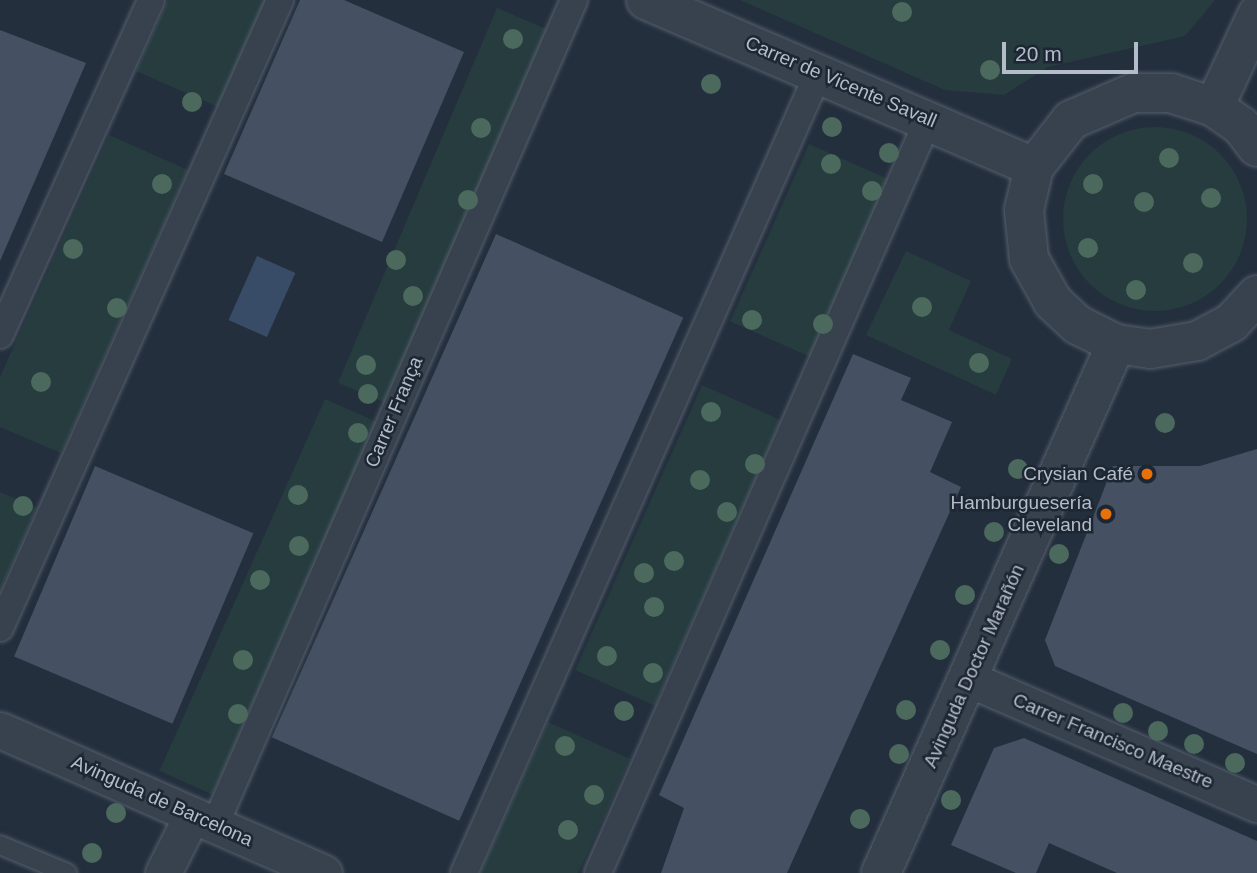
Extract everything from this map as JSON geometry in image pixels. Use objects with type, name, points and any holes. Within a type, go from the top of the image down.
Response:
[{"type":"street","points":[[0,335],[150,0]]},
{"type":"street","points":[[0,628],[280,0]]},
{"type":"street","name":"Carrer França","points":[[163,873],[204,820],[574,0]]},
{"type":"street","name":"Carrer de Vicente Savall","points":[[646,0],[929,118],[1034,167]]},
{"type":"street","points":[[1214,107],[1257,15]]},
{"type":"street","points":[[464,873],[819,72]]},
{"type":"street","points":[[1257,147],[1241,126],[1214,107],[1171,93],[1133,93],[1071,120],[1034,167],[1024,209],[1029,259],[1053,302],[1078,326],[1116,344],[1150,349],[1198,341],[1231,321],[1257,295]]},
{"type":"street","points":[[598,873],[929,118]]},
{"type":"street","name":"Avinguda Doctor Marañón","points":[[881,873],[1116,344]]},
{"type":"street","name":"Carrer Francisco Maestre","points":[[969,679],[1257,804]]},
{"type":"street","name":"Avinguda de Barcelona","points":[[0,730],[324,873]]},
{"type":"lane","points":[[0,845],[67,873]]},
{"type":"green space","points":[[168,0],[266,0],[218,107],[136,71]]},
{"type":"green space","points":[[740,0],[1215,0],[1185,36],[1048,67],[1004,95],[945,90]]},
{"type":"green space","points":[[497,8],[550,31],[391,405],[338,383]]},
{"type":"green space","points":[[1155,127],[1173,128],[1190,134],[1206,142],[1220,154],[1232,168],[1240,184],[1246,201],[1246,237],[1240,254],[1232,270],[1220,284],[1206,296],[1190,304],[1173,310],[1155,311],[1137,310],[1120,304],[1104,296],[1090,284],[1078,270],[1070,254],[1064,237],[1063,219],[1064,201],[1070,184],[1078,168],[1090,154],[1104,142],[1120,134],[1137,128]]},
{"type":"green space","points":[[109,135],[188,170],[61,453],[0,427],[0,377]]},
{"type":"green space","points":[[809,144],[891,181],[812,358],[730,321]]},
{"type":"green space","points":[[906,251],[971,281],[949,330],[1012,359],[996,395],[866,335]]},
{"type":"green space","points":[[702,385],[781,420],[655,705],[575,670]]},
{"type":"green space","points":[[325,399],[378,423],[212,794],[159,771]]},
{"type":"green space","points":[[0,492],[37,508],[0,590]]},
{"type":"green space","points":[[548,722],[630,759],[607,811],[578,873],[480,873]]},
{"type":"water","points":[[257,256],[295,273],[267,337],[229,320]]},
{"type":"building","points":[[300,0],[344,0],[464,52],[382,242],[224,174]]},
{"type":"building","points":[[0,30],[86,63],[0,261]]},
{"type":"building","points":[[496,234],[683,317],[459,821],[272,737]]},
{"type":"building","points":[[853,354],[911,378],[901,400],[952,422],[930,472],[961,487],[787,873],[661,873],[684,808],[659,795]]},
{"type":"building","points":[[1257,449],[1257,754],[1055,666],[1045,640],[1113,466],[1200,466]]},
{"type":"building","points":[[95,466],[253,533],[172,724],[14,657]]},
{"type":"building","points":[[1024,738],[1257,841],[1257,873],[1117,873],[1049,843],[1036,873],[1016,873],[951,845],[994,748]]},
{"type":"place","name":"Crysian Café","points":[[1147,474]]},
{"type":"place","name":"Hamburguesería Cleveland","points":[[1106,514]]}]
